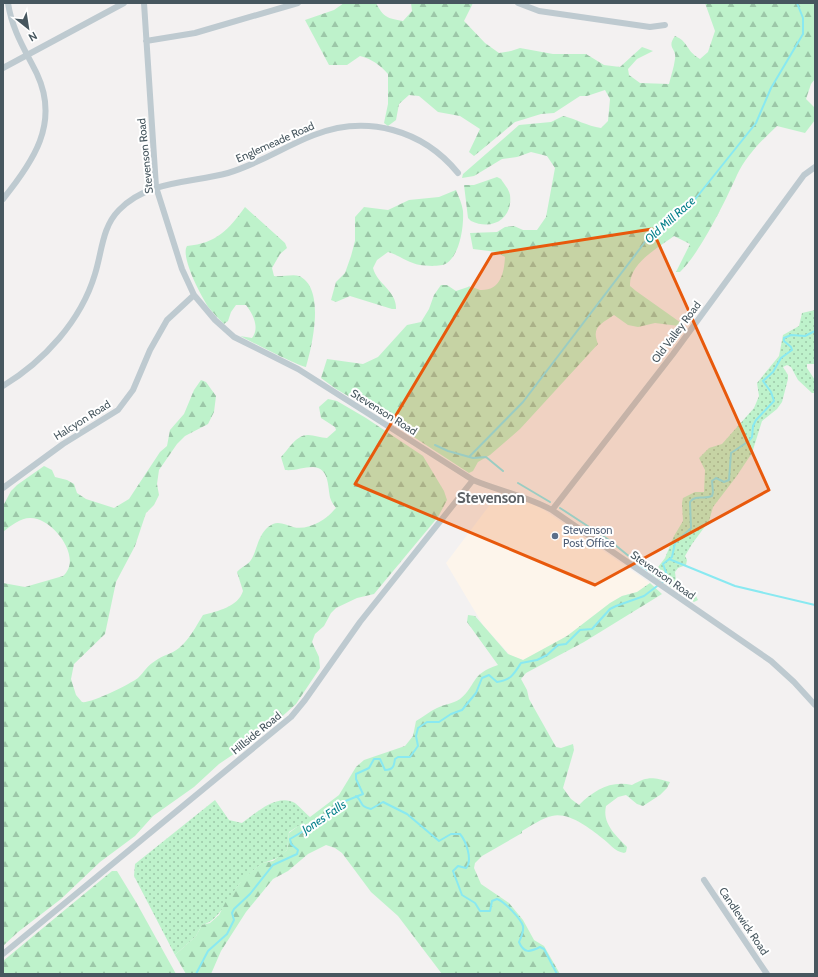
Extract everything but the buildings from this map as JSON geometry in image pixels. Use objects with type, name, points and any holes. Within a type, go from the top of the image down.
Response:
[{"type":"street","points":[[3,199],[29,165],[37,150],[43,132],[45,112],[41,86],[14,28],[8,3]]},
{"type":"street","points":[[3,68],[124,3]]},
{"type":"street","name":"Stevenson Road","points":[[144,3],[156,187],[182,269],[194,295],[215,320],[234,337],[298,369],[473,480],[497,490],[532,500],[552,510],[771,661],[815,705]]},
{"type":"street","points":[[146,41],[195,33],[298,3]]},
{"type":"street","points":[[518,3],[539,11],[650,27],[665,25]]},
{"type":"street","name":"Englemeade Road","points":[[3,386],[20,375],[43,355],[55,343],[75,316],[95,275],[106,232],[117,212],[134,197],[156,187],[227,173],[257,162],[328,130],[361,126],[380,126],[412,136],[438,152],[458,173]]},
{"type":"street","name":"Old Valley Road","points":[[552,510],[673,354],[804,175],[815,167]]},
{"type":"street","name":"Halcyon Road","points":[[3,488],[63,444],[118,410],[133,390],[150,350],[164,325],[178,308],[194,295]]},
{"type":"street","name":"Hillside Road","points":[[3,954],[291,717],[305,700],[360,622],[473,480]]},
{"type":"street","name":"Candlewick Road","points":[[704,880],[767,974]]},
{"type":"highlighted area","points":[[652,229],[769,490],[595,585],[355,484],[492,254]]},
{"type":"shaded area","points":[[498,494],[531,503],[544,510],[650,583],[637,592],[622,596],[610,603],[567,636],[531,656],[523,660],[511,656],[483,625],[446,563]]},
{"type":"green space","points":[[344,3],[376,3],[381,12],[386,16],[403,21],[412,11],[411,3],[473,3],[464,21],[485,43],[499,53],[520,48],[553,54],[586,54],[604,65],[620,67],[642,47],[653,51],[637,59],[628,69],[629,75],[640,83],[669,84],[675,59],[675,52],[671,43],[675,36],[683,41],[695,56],[700,59],[708,52],[715,31],[705,3],[815,3],[815,79],[811,84],[806,99],[814,107],[815,120],[805,133],[777,126],[755,149],[741,168],[704,240],[696,253],[680,272],[676,272],[690,244],[674,236],[653,251],[639,263],[634,270],[630,286],[684,325],[679,326],[655,323],[638,327],[628,325],[614,315],[605,321],[598,326],[596,338],[598,344],[520,429],[490,455],[478,462],[473,471],[469,473],[321,378],[327,359],[363,364],[378,357],[407,325],[421,322],[429,309],[434,295],[441,285],[447,285],[456,291],[466,287],[472,287],[480,290],[492,288],[500,280],[505,257],[497,252],[473,249],[470,233],[497,232],[505,227],[514,226],[523,230],[537,230],[546,217],[555,168],[547,156],[531,152],[517,157],[502,159],[474,176],[462,178],[463,174],[519,125],[551,122],[563,116],[601,128],[608,121],[610,99],[605,90],[587,96],[580,96],[554,113],[541,114],[515,122],[474,156],[469,152],[480,129],[460,116],[438,112],[419,96],[409,95],[399,104],[396,120],[388,126],[384,123],[388,104],[388,74],[376,63],[360,56],[347,65],[329,65],[305,20],[334,10]]},
{"type":"green space","points":[[497,177],[501,179],[510,195],[508,211],[500,221],[486,225],[471,221],[468,218],[464,185],[474,185]]},
{"type":"green space","points":[[456,190],[463,208],[463,224],[458,247],[447,263],[438,266],[420,265],[411,263],[388,252],[377,260],[373,268],[375,274],[393,297],[396,309],[350,296],[336,302],[331,300],[336,282],[345,273],[351,256],[355,241],[355,217],[364,207],[388,210],[409,200],[439,197]]},
{"type":"green space","points":[[245,207],[285,243],[287,248],[280,254],[272,268],[274,276],[299,276],[307,282],[312,292],[315,305],[314,332],[306,367],[285,359],[240,336],[252,338],[255,330],[255,321],[246,305],[236,305],[231,312],[228,321],[224,324],[206,303],[189,268],[186,259],[187,246],[206,242],[221,234]]},
{"type":"green space","points":[[815,310],[815,364],[807,364],[807,368],[815,380],[815,393],[812,393],[798,380],[791,367],[787,365],[783,367],[788,375],[788,379],[782,402],[777,409],[762,421],[752,453],[713,507],[709,521],[685,556],[687,560],[686,565],[678,568],[675,572],[676,580],[696,596],[698,600],[694,602],[652,575],[665,558],[674,536],[683,521],[683,498],[695,492],[704,492],[705,470],[699,458],[709,448],[722,444],[754,408],[759,396],[757,383],[779,356],[783,335],[799,326],[802,313]]},
{"type":"green space","points":[[201,380],[206,382],[216,396],[214,412],[208,424],[185,436],[177,444],[159,470],[157,484],[159,495],[154,505],[146,513],[135,546],[116,582],[105,634],[74,664],[71,679],[76,695],[82,702],[101,697],[134,681],[153,663],[161,657],[176,650],[183,644],[203,615],[227,608],[237,601],[243,591],[237,572],[251,560],[261,536],[268,527],[278,523],[298,528],[310,526],[321,521],[331,514],[336,508],[332,503],[326,475],[323,471],[319,468],[313,467],[285,470],[281,457],[300,437],[308,435],[327,438],[336,430],[335,427],[321,418],[319,407],[328,399],[337,401],[366,418],[423,456],[444,491],[447,500],[438,517],[374,594],[357,598],[336,608],[331,613],[324,626],[315,634],[312,642],[319,657],[320,668],[296,704],[259,737],[219,764],[194,787],[153,816],[135,836],[100,862],[61,899],[18,932],[3,946],[3,583],[25,587],[63,576],[69,568],[70,559],[68,549],[63,540],[56,531],[39,519],[23,519],[3,532],[3,506],[11,491],[17,485],[44,466],[52,470],[55,477],[67,480],[74,484],[77,493],[86,499],[114,508],[129,499],[160,452],[167,446],[170,430],[184,414],[194,390]]},
{"type":"green space","points":[[650,583],[662,594],[584,642],[526,673],[521,679],[527,690],[529,699],[556,747],[561,748],[573,744],[574,750],[563,788],[571,799],[579,805],[597,791],[610,785],[632,785],[642,780],[654,778],[670,782],[667,788],[660,795],[643,806],[637,804],[626,795],[618,797],[606,806],[605,812],[608,824],[614,834],[627,847],[626,852],[624,853],[615,849],[585,826],[565,816],[558,815],[548,817],[537,822],[522,831],[522,833],[482,856],[475,863],[474,868],[481,884],[509,903],[523,920],[534,940],[544,946],[560,974],[442,974],[398,916],[371,892],[342,853],[335,848],[326,845],[308,854],[288,871],[273,879],[246,912],[221,951],[211,974],[186,974],[175,955],[196,936],[202,925],[210,923],[219,915],[225,903],[243,879],[262,863],[273,861],[287,850],[289,833],[339,795],[356,767],[364,760],[405,746],[413,736],[416,721],[434,709],[460,699],[478,676],[489,668],[498,665],[467,622],[468,615],[475,616],[508,654],[523,660],[567,636],[610,603],[622,596],[637,592]]},
{"type":"green space","points":[[215,800],[229,820],[242,823],[260,810],[274,802],[281,800],[295,803],[311,818],[289,832],[287,850],[276,858],[261,864],[246,877],[237,887],[219,913],[208,923],[202,925],[196,936],[175,955],[134,876],[135,864]]},
{"type":"green space","points":[[112,871],[117,871],[176,974],[3,974],[3,961]]},
{"type":"waterway","name":"Old Mill Race","points":[[469,457],[523,402],[645,242],[660,228],[688,208],[756,123],[771,88],[803,34],[803,18],[797,3]]},
{"type":"waterway","name":"Jones Falls","points":[[196,974],[208,951],[227,934],[234,920],[232,913],[234,909],[250,894],[273,865],[297,854],[298,850],[291,844],[290,839],[307,829],[343,802],[363,794],[356,779],[356,774],[369,768],[374,759],[380,759],[385,770],[388,770],[392,768],[395,759],[398,757],[410,757],[418,746],[416,736],[418,728],[427,722],[439,722],[451,714],[462,710],[476,693],[482,678],[489,675],[497,682],[506,680],[514,673],[521,663],[537,660],[547,655],[558,645],[566,644],[580,630],[592,629],[610,609],[644,596],[665,580],[667,575],[663,564],[672,557],[675,543],[691,528],[690,502],[695,498],[706,498],[712,496],[712,481],[716,478],[724,482],[729,480],[731,453],[749,441],[752,437],[753,426],[756,420],[774,401],[771,392],[763,381],[773,372],[781,358],[792,350],[791,347],[784,341],[784,338],[791,335],[805,336],[815,331]]},
{"type":"waterway","name":"Old Mill Race","points":[[435,445],[448,451],[473,458],[486,457],[503,471]]},
{"type":"waterway","points":[[518,483],[550,502]]},
{"type":"waterway","points":[[560,508],[609,540],[641,566],[664,581]]},
{"type":"waterway","points":[[669,559],[735,586],[815,605]]},
{"type":"waterway","points":[[356,796],[364,807],[371,809],[383,802],[407,814],[439,841],[451,834],[460,834],[469,856],[468,865],[466,868],[458,866],[453,871],[462,895],[475,903],[480,911],[490,911],[492,901],[497,899],[504,903],[522,923],[523,932],[519,942],[523,949],[528,951],[540,947],[544,949],[557,974]]},
{"type":"place","name":"Stevenson Post Office","points":[[555,536]]},
{"type":"district","name":"Stevenson","points":[[491,498]]}]
